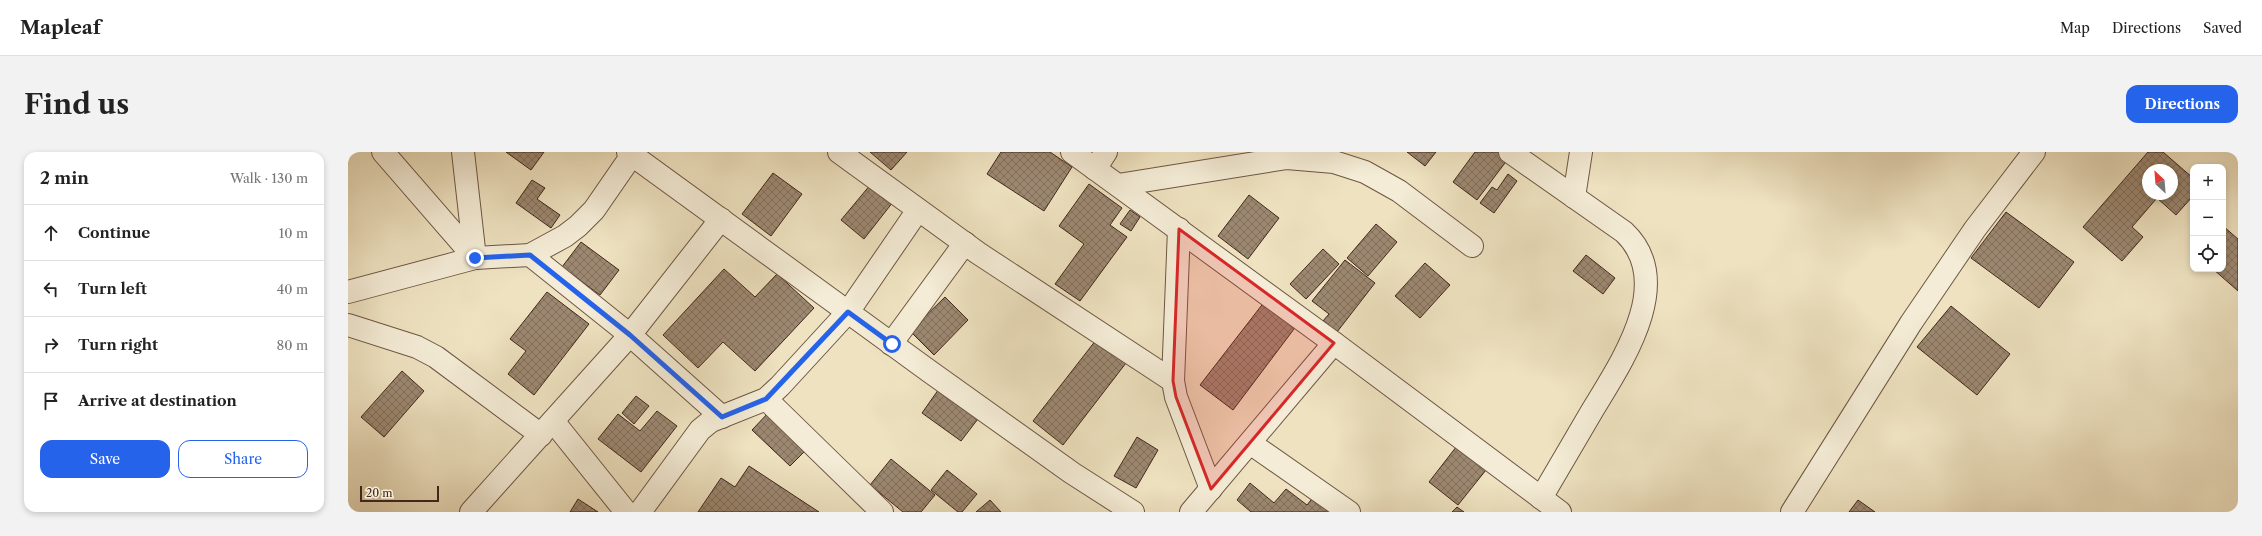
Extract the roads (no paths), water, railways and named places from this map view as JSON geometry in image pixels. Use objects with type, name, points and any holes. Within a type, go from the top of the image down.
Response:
[{"type":"street","points":[[383,152],[475,258]]},
{"type":"street","points":[[463,152],[475,258]]},
{"type":"street","points":[[839,152],[965,243],[1173,381]]},
{"type":"street","points":[[1072,152],[1101,160],[1118,185],[1334,343],[1560,512]]},
{"type":"street","points":[[1510,152],[1631,239],[1641,256],[1645,295],[1643,310],[1626,355],[1541,498]]},
{"type":"street","points":[[1574,197],[1581,152]]},
{"type":"street","points":[[1792,512],[1911,323],[1975,229],[2034,152]]},
{"type":"street","points":[[348,292],[475,258],[530,255],[565,236],[578,226],[594,210],[630,153],[1072,473],[1133,512]]},
{"type":"street","points":[[1118,185],[1275,156],[1334,162],[1365,172],[1399,191],[1472,246]]},
{"type":"street","points":[[640,512],[700,430],[711,421],[766,399],[848,312],[918,210]]},
{"type":"street","points":[[472,512],[630,335],[721,220]]},
{"type":"street","points":[[1179,229],[1173,381],[1176,397],[1211,489]]},
{"type":"street","points":[[892,344],[965,243]]},
{"type":"street","points":[[530,255],[630,335],[722,417]]},
{"type":"street","points":[[348,325],[417,347],[436,357],[547,428],[626,512]]},
{"type":"street","points":[[1192,512],[1334,343]]},
{"type":"street","points":[[766,399],[882,512]]},
{"type":"street","points":[[1250,443],[1349,512]]}]
